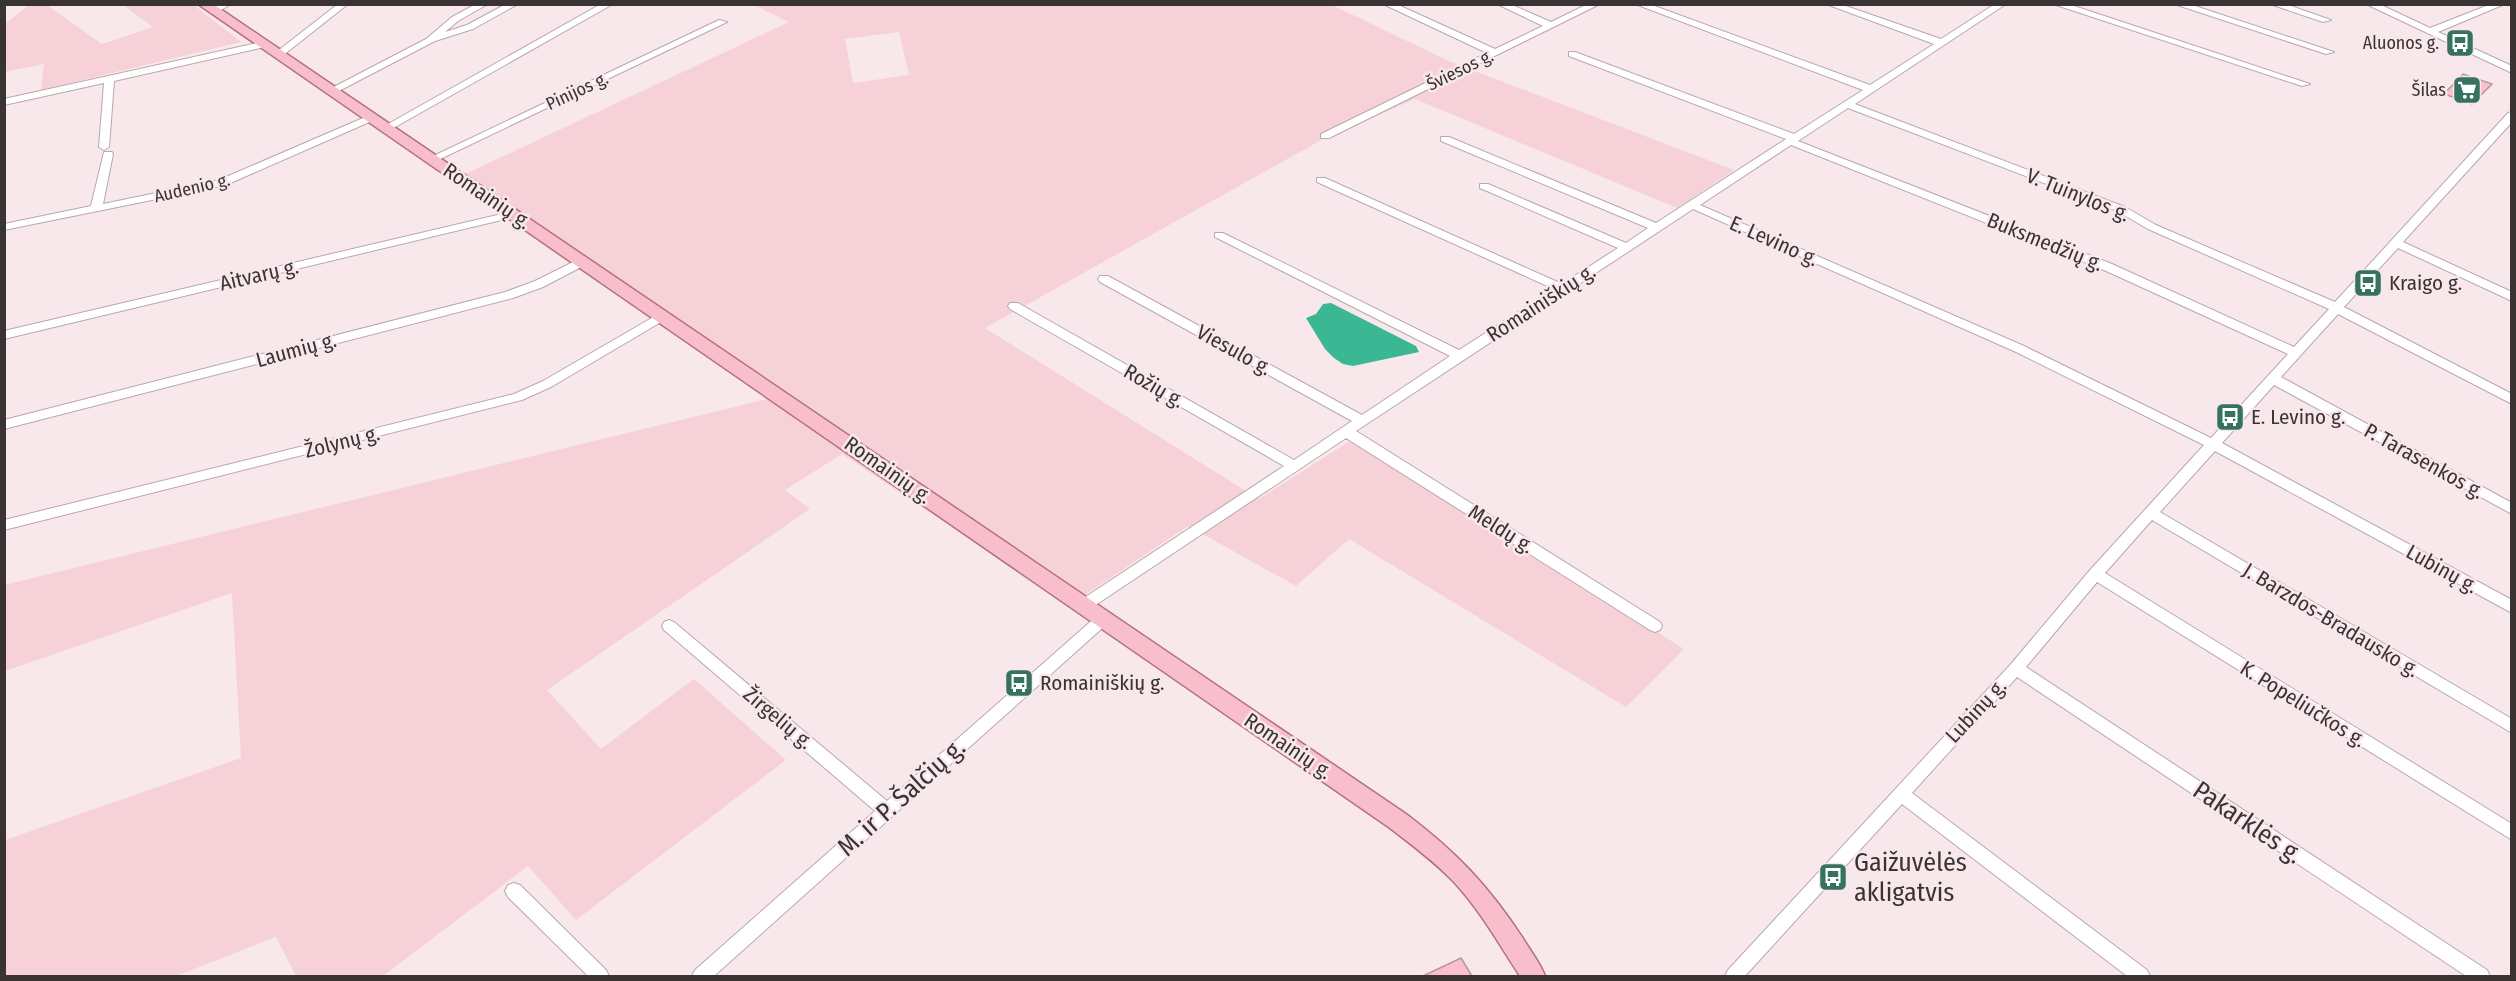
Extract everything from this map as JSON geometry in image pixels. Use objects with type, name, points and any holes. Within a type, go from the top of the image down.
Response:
[{"type":"main road","name":"Romainių g.","points":[[208,8],[811,416],[987,541],[1398,821],[1463,876],[1494,915],[1533,976]]},
{"type":"street","points":[[208,8],[227,4]]},
{"type":"street","points":[[279,55],[344,4]]},
{"type":"street","points":[[429,41],[454,19],[484,4]]},
{"type":"street","points":[[331,91],[429,41],[470,27],[514,4]]},
{"type":"street","points":[[386,128],[609,4]]},
{"type":"street","points":[[1387,4],[1495,53]]},
{"type":"street","points":[[1501,4],[1551,26]]},
{"type":"street","name":"Šviesos g.","points":[[1325,136],[1596,4]]},
{"type":"street","points":[[1639,4],[1855,81],[1872,90]]},
{"type":"street","points":[[1830,4],[1942,43]]},
{"type":"street","name":"Romainiškių g.","points":[[1083,606],[1460,356],[2002,4]]},
{"type":"street","points":[[2057,4],[2305,84]]},
{"type":"street","points":[[2178,4],[2329,52]]},
{"type":"street","points":[[2274,4],[2326,20]]},
{"type":"street","points":[[2370,4],[2511,70]]},
{"type":"street","points":[[2430,32],[2498,5],[2511,14]]},
{"type":"street","name":"Pinijos g.","points":[[432,159],[722,22]]},
{"type":"street","points":[[4,102],[262,45]]},
{"type":"street","name":"Buksmedžių g.","points":[[1572,54],[1792,139],[2108,267],[2297,353]]},
{"type":"street","points":[[96,209],[106,151],[107,90],[110,78]]},
{"type":"street","name":"V. Tuinylos g.","points":[[1848,105],[2121,209],[2152,227],[2317,298],[2337,309]]},
{"type":"street","name":"Lubinų g.","points":[[1734,976],[2016,668],[2096,574],[2511,115]]},
{"type":"street","name":"Audenio g.","points":[[4,228],[229,180],[370,118]]},
{"type":"street","points":[[1445,139],[1658,228]]},
{"type":"street","points":[[1321,180],[1563,289]]},
{"type":"street","points":[[1484,186],[1628,248]]},
{"type":"street","name":"E. Levino g.","points":[[1692,205],[2020,350],[2215,444]]},
{"type":"street","name":"Aitvarų g.","points":[[4,336],[514,214]]},
{"type":"street","points":[[1219,235],[1460,356]]},
{"type":"street","points":[[2396,243],[2511,297]]},
{"type":"street","name":"Laumių g.","points":[[4,425],[509,295],[539,284],[583,261]]},
{"type":"street","name":"Viesulo g.","points":[[1104,279],[1363,421]]},
{"type":"street","name":"Rožių g.","points":[[1014,306],[1294,466]]},
{"type":"street","points":[[2337,309],[2511,400]]},
{"type":"street","name":"Žolynų g.","points":[[4,525],[518,397],[547,384],[662,316]]},
{"type":"street","name":"P. Tarasenkos g.","points":[[2274,379],[2511,509]]},
{"type":"street","name":"Meldų g.","points":[[1347,432],[1655,626]]},
{"type":"street","name":"Lubinų g.","points":[[2215,444],[2511,607]]},
{"type":"street","name":"J. Barzdos-Bradausko g.","points":[[2151,513],[2511,727]]},
{"type":"street","name":"K. Popeliučkos g.","points":[[2096,574],[2511,833]]},
{"type":"street","name":"M. ir P. Šalčių g.","points":[[700,976],[1103,619]]},
{"type":"street","name":"Žirgelių g.","points":[[669,626],[886,810]]},
{"type":"street","name":"Pakarklės g.","points":[[2016,668],[2481,976]]},
{"type":"street","points":[[1900,793],[2141,976]]},
{"type":"street","points":[[514,891],[600,976]]},
{"type":"shaded area","points":[[29,5],[47,5],[102,44],[153,27],[123,5],[194,5],[241,42],[41,90],[44,64],[5,72],[5,24]]},
{"type":"shaded area","points":[[754,5],[1332,5],[1451,62],[1734,170],[1677,208],[1415,99],[1325,138],[985,328],[1259,499],[1353,439],[1684,649],[1626,707],[1349,539],[1296,586],[1188,526],[1070,605],[842,454],[785,490],[810,509],[547,690],[601,749],[694,679],[786,760],[576,920],[528,866],[383,976],[296,976],[276,937],[176,976],[5,976],[5,840],[241,758],[232,593],[5,671],[4,585],[775,397],[459,177],[789,22]],"holes":[[[899,32],[909,75],[853,83],[845,39]]]},
{"type":"shaded area","points":[[1331,303],[1416,346],[1419,352],[1353,366],[1343,364],[1325,349],[1306,318],[1316,314],[1323,304]]},
{"type":"building","name":"Šilas","points":[[2463,74],[2492,84],[2472,104],[2444,94]]},
{"type":"building","points":[[1461,958],[1472,976],[1423,976]]},
{"type":"place","name":"Aluonos g.","points":[[2460,43]]},
{"type":"place","name":"Šilas","points":[[2467,90]]},
{"type":"place","name":"Kraigo g.","points":[[2368,283]]},
{"type":"place","name":"E. Levino g.","points":[[2230,417]]},
{"type":"place","name":"Romainiškių g.","points":[[1019,683]]},
{"type":"place","name":"Gaižuvėlės akligatvis","points":[[1833,877]]}]
